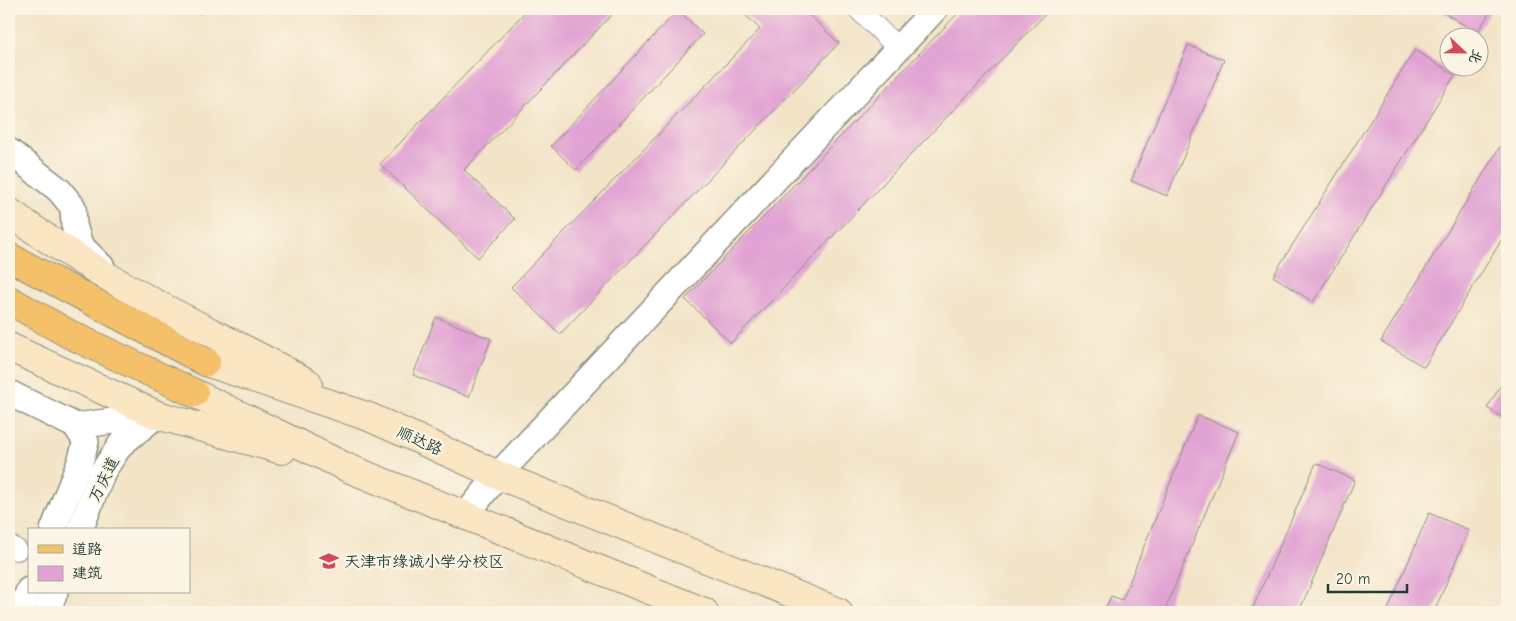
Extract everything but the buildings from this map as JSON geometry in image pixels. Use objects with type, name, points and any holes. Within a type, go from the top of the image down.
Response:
[{"type":"main road","points":[[9,212],[56,245],[118,283],[243,347],[369,417]]},
{"type":"main road","name":"顺达路","points":[[9,257],[206,362],[369,417],[498,475],[838,612]]},
{"type":"main road","points":[[9,300],[69,334],[194,392],[348,468],[704,612]]},
{"type":"main road","points":[[9,347],[157,415],[348,468]]},
{"type":"street","points":[[858,9],[899,49]]},
{"type":"street","points":[[465,516],[498,475],[935,9]]},
{"type":"street","points":[[9,151],[59,190],[73,207],[74,226],[80,245],[118,283]]},
{"type":"street","points":[[9,393],[76,426],[157,415]]},
{"type":"street","name":"万庆道","points":[[81,528],[103,471],[121,444],[157,415]]},
{"type":"street","name":"万庆道","points":[[54,528],[86,442],[76,426]]},
{"type":"street","points":[[20,612],[28,592]]},
{"type":"street","points":[[47,612],[54,594]]},
{"type":"place","name":"天津市缘诚小学分校区","points":[[329,561]]}]
